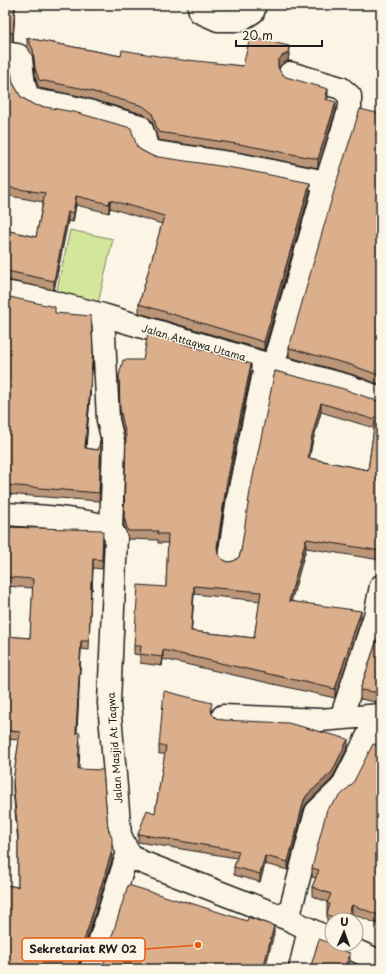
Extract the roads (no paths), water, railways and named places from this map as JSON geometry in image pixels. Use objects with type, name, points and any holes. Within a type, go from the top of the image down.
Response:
[{"type":"street","points":[[199,5],[200,12],[218,20],[240,20],[253,12],[255,5]]},
{"type":"street","points":[[5,53],[18,55],[21,58],[22,75],[28,95],[32,99],[36,101],[59,104],[140,126],[147,148],[154,152],[242,165],[326,182]]},
{"type":"street","points":[[229,558],[238,498],[270,364],[350,107],[350,96],[342,88],[290,73]]},
{"type":"street","name":"Jalan Attaqwa Utama","points":[[5,292],[37,298],[103,315],[348,386],[381,398]]},
{"type":"street","name":"Jalan Masjid At Taqwa","points":[[103,315],[108,420],[114,445],[111,529],[116,537],[109,703],[120,835],[128,852]]},
{"type":"street","points":[[5,514],[58,518],[100,524],[111,529]]},
{"type":"street","points":[[341,718],[375,616],[381,586]]},
{"type":"street","points":[[288,919],[316,812],[342,787],[380,715]]},
{"type":"street","points":[[223,716],[320,720],[380,715]]},
{"type":"street","points":[[91,969],[128,852],[139,861],[288,919],[324,937]]},
{"type":"street","points":[[300,969],[309,930]]},
{"type":"street","points":[[359,952],[381,962]]},
{"type":"place","name":"Sekretariat RW 02","points":[[198,945]]}]
